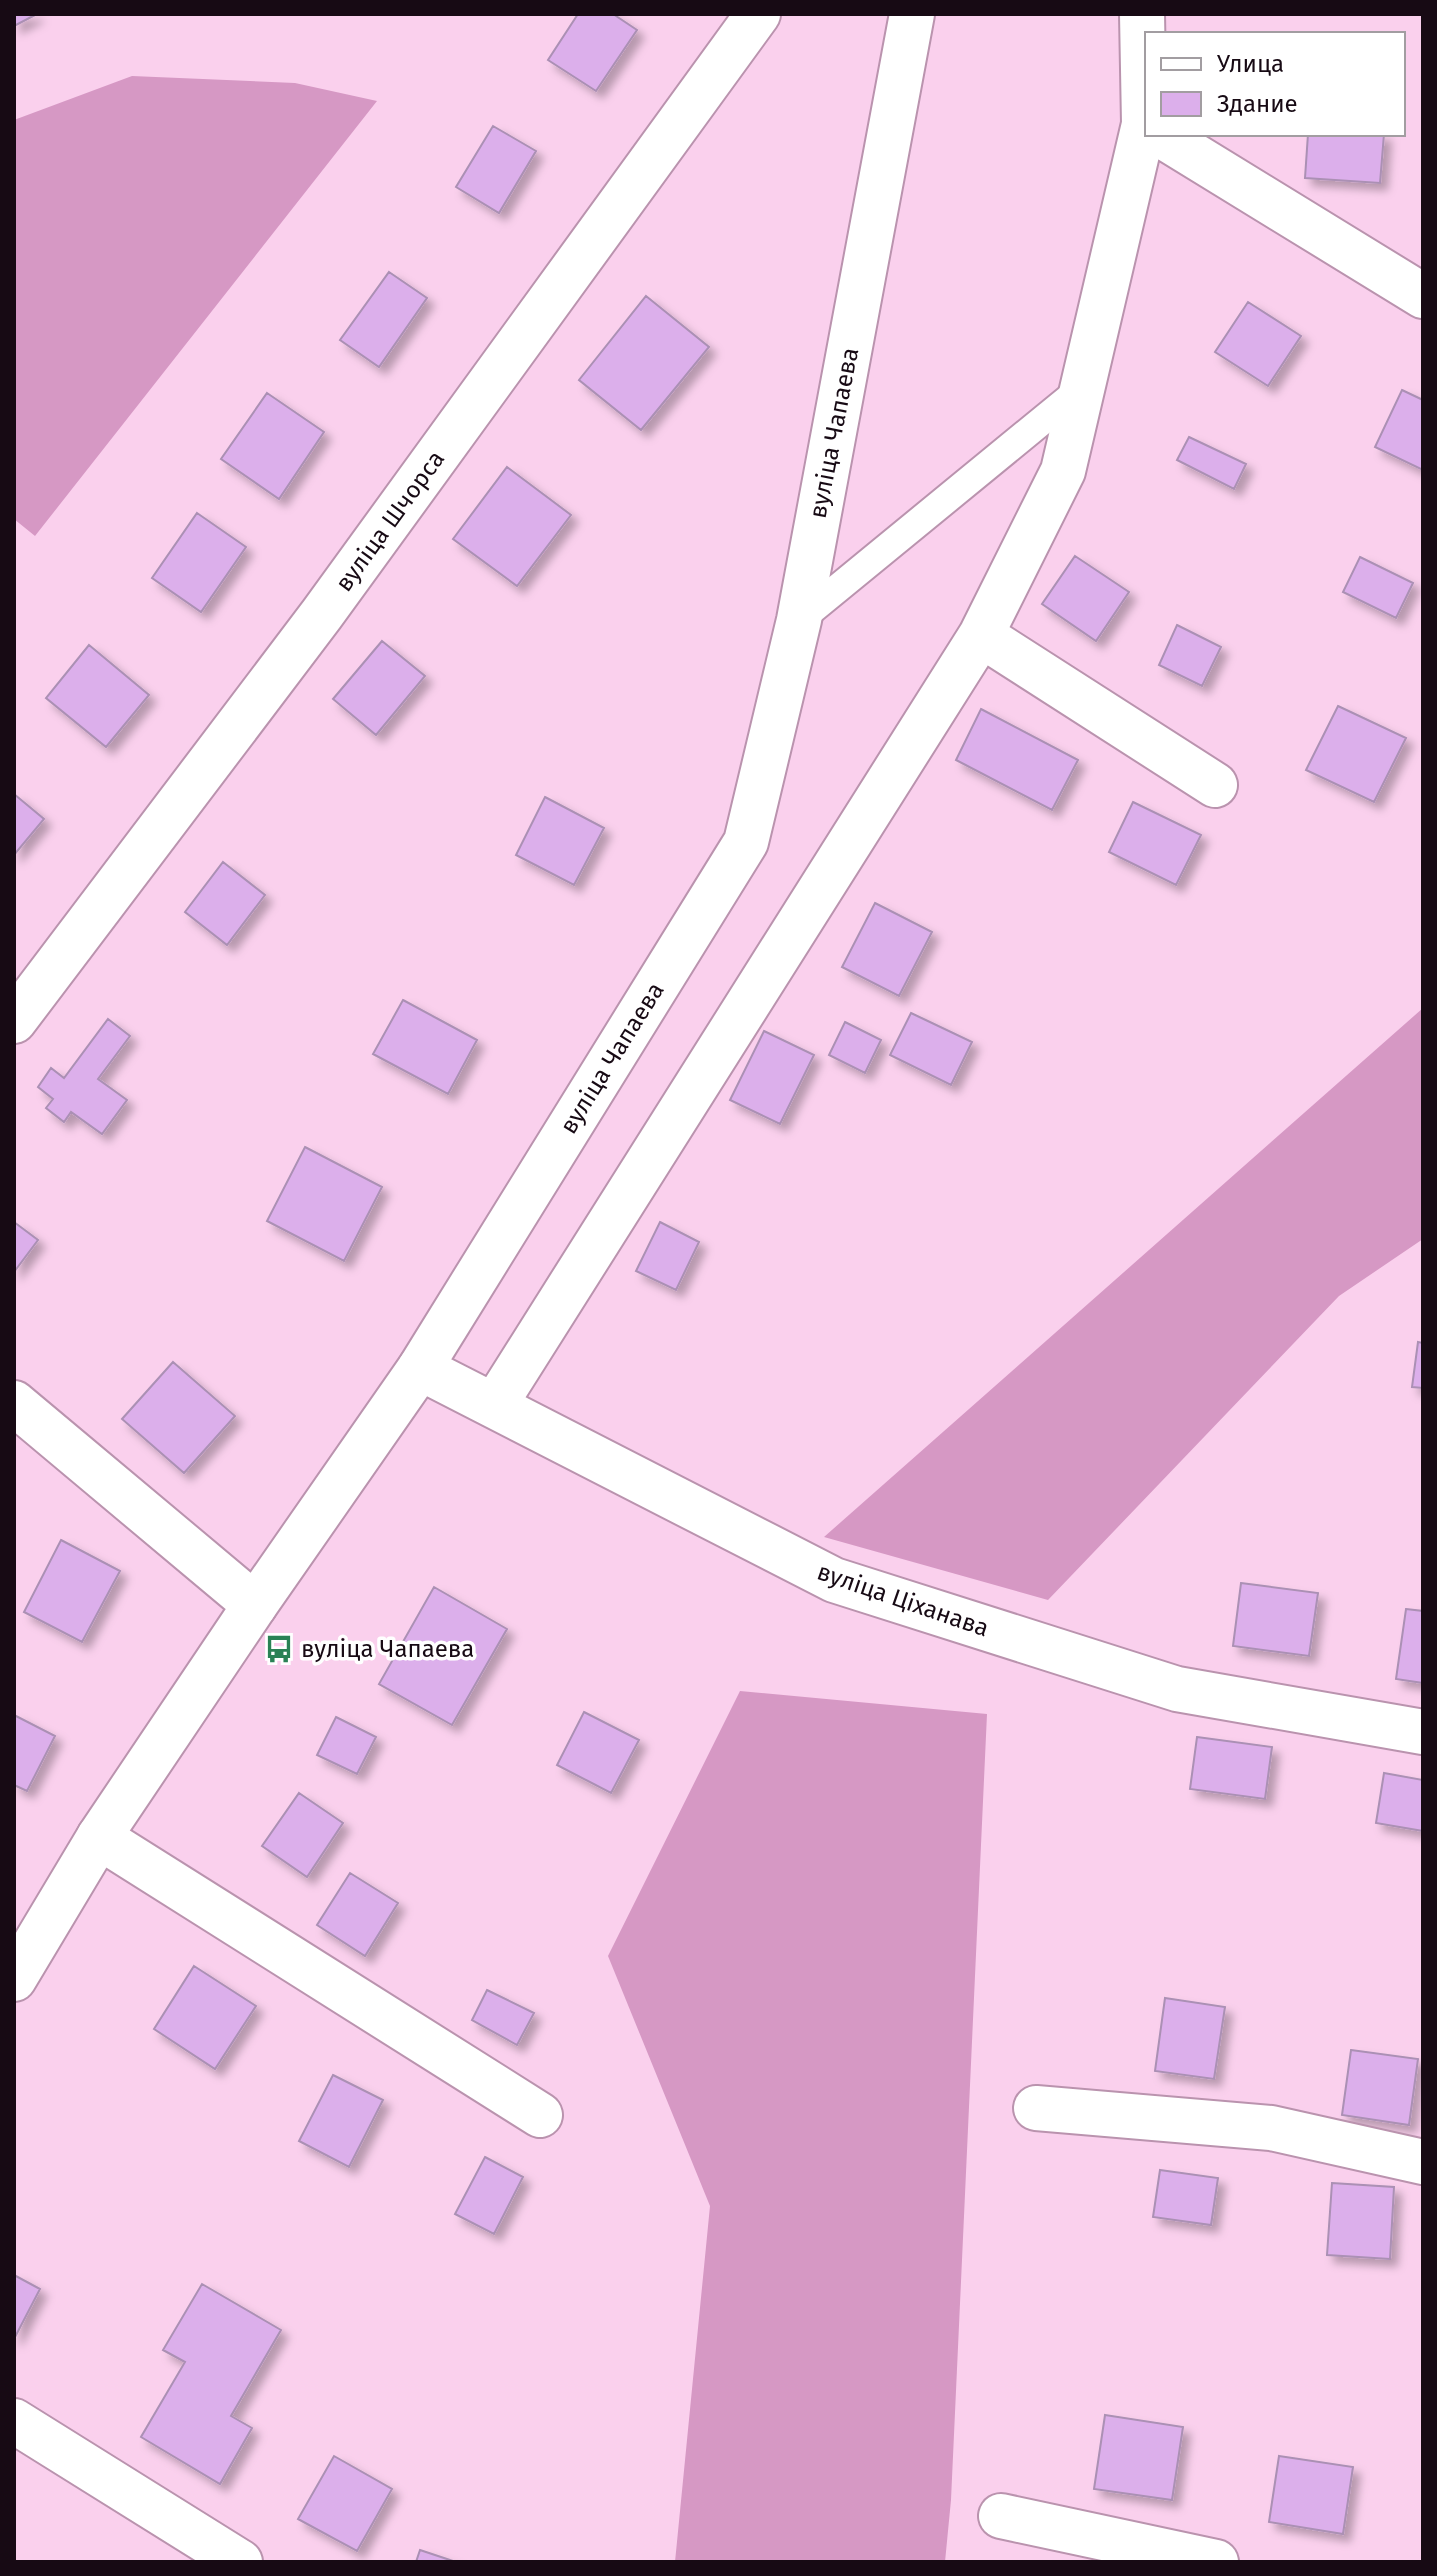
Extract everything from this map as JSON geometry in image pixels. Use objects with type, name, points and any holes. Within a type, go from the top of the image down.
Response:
[{"type":"street","name":"вуліца Шчорса","points":[[14,1021],[322,614],[758,14]]},
{"type":"street","name":"вуліца Чапаева","points":[[14,1979],[99,1837],[420,1368],[746,842],[799,620],[912,14]]},
{"type":"street","points":[[1142,14],[1145,57]]},
{"type":"street","points":[[494,1406],[981,635],[1063,471],[1148,136]]},
{"type":"street","points":[[1163,136],[1423,296]]},
{"type":"street","points":[[981,635],[1215,785]]},
{"type":"street","name":"вуліца Ціханава","points":[[420,1368],[834,1580],[1177,1689],[1423,1732]]},
{"type":"street","points":[[14,1403],[255,1605]]},
{"type":"street","points":[[99,1837],[540,2115]]},
{"type":"street","points":[[1036,2108],[1271,2128],[1423,2162]]},
{"type":"street","points":[[14,2421],[240,2562]]},
{"type":"street","points":[[1001,2516],[1216,2562]]},
{"type":"lane","points":[[799,620],[1082,388]]},
{"type":"shaded area","points":[[132,76],[295,83],[377,101],[35,536],[14,519],[14,120]]},
{"type":"shaded area","points":[[1423,1008],[1423,1239],[1339,1296],[1048,1600],[824,1537]]},
{"type":"shaded area","points":[[740,1691],[987,1714],[951,2500],[945,2562],[675,2562],[710,2206],[608,1956]]},
{"type":"building","points":[[14,14],[37,14],[14,26]]},
{"type":"building","points":[[578,14],[613,14],[637,30],[596,91],[548,60]]},
{"type":"building","points":[[493,126],[536,151],[499,213],[456,187]]},
{"type":"building","points":[[1308,136],[1384,136],[1380,183],[1305,178]]},
{"type":"building","points":[[389,272],[427,298],[379,367],[340,340]]},
{"type":"building","points":[[646,296],[709,347],[641,430],[579,380]]},
{"type":"building","points":[[1248,302],[1301,336],[1268,386],[1215,352]]},
{"type":"building","points":[[1402,390],[1423,400],[1423,470],[1375,447]]},
{"type":"building","points":[[267,393],[324,432],[279,499],[221,459]]},
{"type":"building","points":[[1189,437],[1246,464],[1234,489],[1177,460]]},
{"type":"building","points":[[507,467],[571,515],[517,586],[453,539]]},
{"type":"building","points":[[197,513],[246,547],[201,612],[152,578]]},
{"type":"building","points":[[1075,556],[1129,592],[1096,641],[1042,604]]},
{"type":"building","points":[[1360,557],[1413,583],[1396,618],[1343,592]]},
{"type":"building","points":[[1177,625],[1221,647],[1202,686],[1159,665]]},
{"type":"building","points":[[382,641],[425,676],[376,735],[333,699]]},
{"type":"building","points":[[89,645],[149,695],[106,747],[46,698]]},
{"type":"building","points":[[1338,706],[1406,738],[1374,802],[1306,770]]},
{"type":"building","points":[[981,709],[1078,760],[1052,810],[956,760]]},
{"type":"building","points":[[14,794],[44,819],[14,855]]},
{"type":"building","points":[[545,797],[604,828],[574,885],[516,855]]},
{"type":"building","points":[[1133,802],[1201,835],[1176,885],[1109,852]]},
{"type":"building","points":[[223,862],[265,895],[227,945],[185,912]]},
{"type":"building","points":[[875,903],[932,932],[899,996],[842,967]]},
{"type":"building","points":[[403,1000],[477,1040],[448,1094],[373,1054]]},
{"type":"building","points":[[911,1013],[972,1042],[951,1085],[890,1055]]},
{"type":"building","points":[[108,1019],[130,1036],[98,1079],[127,1100],[102,1134],[71,1112],[64,1122],[46,1108],[53,1099],[38,1087],[51,1068],[64,1078]]},
{"type":"building","points":[[845,1022],[881,1040],[865,1073],[829,1055]]},
{"type":"building","points":[[764,1031],[814,1055],[780,1124],[730,1100]]},
{"type":"building","points":[[305,1147],[382,1187],[344,1261],[267,1221]]},
{"type":"building","points":[[14,1222],[38,1240],[14,1272]]},
{"type":"building","points":[[660,1222],[699,1242],[676,1290],[636,1271]]},
{"type":"building","points":[[1418,1342],[1423,1343],[1423,1388],[1412,1387]]},
{"type":"building","points":[[173,1362],[235,1416],[184,1473],[122,1419]]},
{"type":"building","points":[[61,1540],[120,1571],[82,1642],[24,1612]]},
{"type":"building","points":[[1241,1583],[1318,1593],[1309,1656],[1233,1646]]},
{"type":"building","points":[[434,1587],[507,1629],[452,1725],[379,1684]]},
{"type":"building","points":[[1406,1609],[1423,1611],[1423,1683],[1396,1679]]},
{"type":"building","points":[[584,1712],[639,1740],[611,1793],[557,1765]]},
{"type":"building","points":[[14,1715],[55,1736],[27,1791],[14,1785]]},
{"type":"building","points":[[336,1717],[376,1737],[357,1774],[317,1755]]},
{"type":"building","points":[[1197,1737],[1272,1747],[1265,1799],[1190,1789]]},
{"type":"building","points":[[1384,1773],[1423,1780],[1423,1831],[1376,1823]]},
{"type":"building","points":[[299,1793],[343,1823],[307,1877],[262,1846]]},
{"type":"building","points":[[350,1873],[398,1903],[365,1956],[317,1925]]},
{"type":"building","points":[[194,1966],[256,2006],[215,2069],[154,2029]]},
{"type":"building","points":[[487,1990],[534,2013],[517,2045],[472,2020]]},
{"type":"building","points":[[1165,1998],[1225,2007],[1214,2079],[1155,2071]]},
{"type":"building","points":[[1351,2050],[1418,2059],[1409,2125],[1342,2115]]},
{"type":"building","points":[[333,2075],[383,2100],[349,2167],[299,2141]]},
{"type":"building","points":[[485,2157],[523,2177],[494,2234],[455,2214]]},
{"type":"building","points":[[1160,2170],[1218,2178],[1211,2225],[1153,2217]]},
{"type":"building","points":[[1332,2183],[1394,2187],[1390,2259],[1327,2255]]},
{"type":"building","points":[[14,2275],[40,2289],[14,2339]]},
{"type":"building","points":[[202,2284],[281,2330],[231,2416],[252,2428],[220,2484],[141,2437],[185,2362],[163,2350]]},
{"type":"building","points":[[1105,2415],[1183,2427],[1172,2500],[1094,2489]]},
{"type":"building","points":[[334,2456],[392,2489],[357,2551],[298,2519]]},
{"type":"building","points":[[1279,2456],[1353,2467],[1343,2534],[1269,2522]]},
{"type":"building","points":[[420,2550],[456,2562],[416,2562]]},
{"type":"place","name":"вуліца Чапаева","points":[[279,1649]]}]
